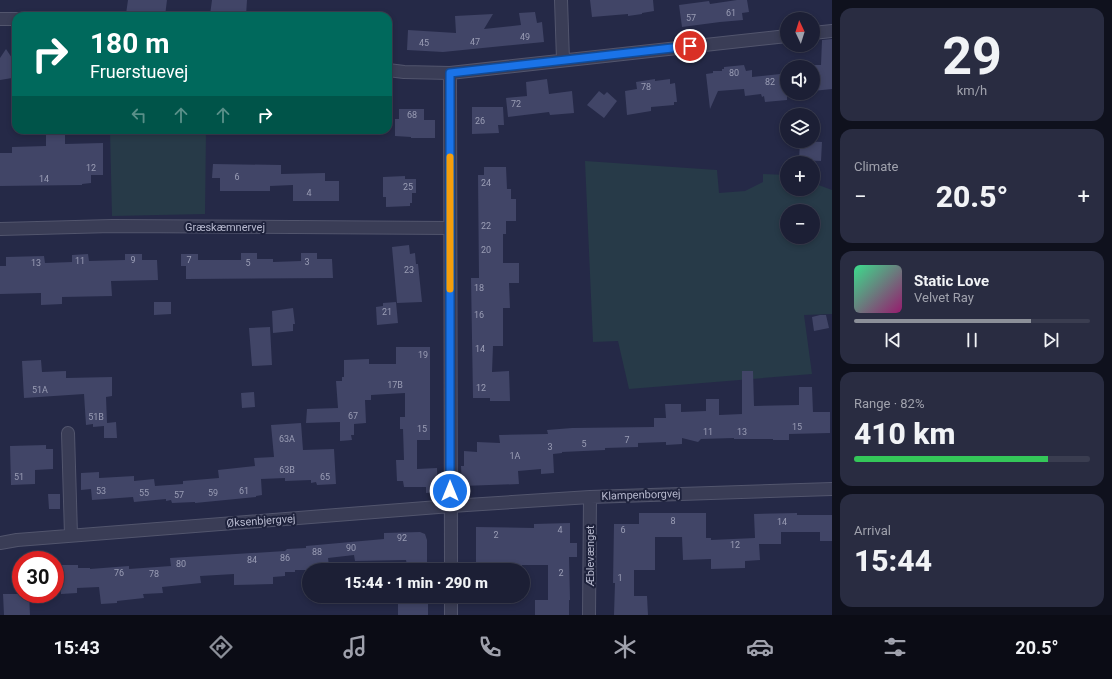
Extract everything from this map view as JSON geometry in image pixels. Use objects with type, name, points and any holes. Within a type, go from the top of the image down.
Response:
[{"type":"street","points":[[561,0],[563,60]]},
{"type":"street","points":[[0,19],[12,19]]},
{"type":"street","points":[[820,32],[832,31]]},
{"type":"street","points":[[392,70],[450,73],[780,37]]},
{"type":"street","points":[[450,73],[451,563]]},
{"type":"street","name":"Græskæmnervej","points":[[0,229],[112,226],[450,228]]},
{"type":"street","points":[[68,433],[71,536]]},
{"type":"street","name":"Klampenborgvej","points":[[450,506],[590,497],[832,489]]},
{"type":"street","name":"Æblevænget","points":[[589,615],[590,497]]},
{"type":"street","name":"Øksenbjergvej","points":[[0,543],[17,540],[450,506]]},
{"type":"street","points":[[451,603],[451,615]]},
{"type":"shaded area","points":[[110,134],[206,134],[205,214],[112,216]]},
{"type":"shaded area","points":[[585,161],[717,170],[719,193],[745,191],[763,182],[763,174],[780,175],[780,196],[820,196],[820,186],[832,190],[832,314],[804,315],[812,374],[629,389],[618,341],[593,342]]},
{"type":"building","points":[[128,0],[167,0],[166,12],[126,12]]},
{"type":"building","points":[[212,0],[247,0],[246,12],[210,12]]},
{"type":"building","points":[[590,0],[653,0],[654,11],[628,16],[628,14],[592,17]]},
{"type":"building","points":[[747,0],[749,12],[742,13],[743,20],[682,27],[679,5],[709,1],[710,4]]},
{"type":"building","points":[[535,12],[537,23],[542,22],[544,42],[443,52],[407,50],[408,30],[456,33],[455,16],[493,14],[484,29],[521,25],[519,13]]},
{"type":"building","points":[[832,39],[832,89],[820,90],[820,65],[822,40]]},
{"type":"building","points":[[6,49],[12,58],[12,78],[0,80],[0,58]]},
{"type":"building","points":[[744,65],[746,71],[752,70],[752,77],[780,74],[780,100],[787,100],[765,102],[764,96],[762,97],[761,94],[745,96],[744,89],[718,91],[710,109],[706,74],[713,73],[713,71],[722,71],[724,67]]},
{"type":"building","points":[[547,79],[549,94],[572,91],[574,113],[550,115],[549,112],[508,117],[506,98],[527,96],[526,82]]},
{"type":"building","points":[[655,79],[655,81],[670,79],[670,84],[675,83],[677,102],[674,102],[674,105],[651,107],[651,111],[627,115],[625,91],[637,89],[636,82]]},
{"type":"building","points":[[599,91],[604,95],[607,92],[617,101],[604,118],[587,105]]},
{"type":"building","points":[[472,107],[503,107],[504,125],[498,125],[499,133],[472,134]]},
{"type":"building","points":[[399,109],[424,109],[424,120],[435,120],[435,138],[395,136],[395,119],[399,119]]},
{"type":"building","points":[[46,135],[65,135],[65,144],[103,143],[103,175],[91,175],[91,183],[82,185],[0,186],[0,153],[12,153],[12,147],[46,146]]},
{"type":"building","points":[[820,142],[822,142],[821,161],[820,156],[799,156],[800,148],[820,148]]},
{"type":"building","points":[[213,164],[281,165],[281,174],[325,173],[325,181],[339,181],[339,201],[293,201],[293,185],[270,186],[270,191],[220,191],[220,178],[212,178]]},
{"type":"building","points":[[484,167],[506,167],[507,189],[511,189],[511,199],[516,199],[516,221],[506,221],[506,234],[503,234],[503,263],[519,263],[519,283],[509,283],[510,308],[503,308],[503,346],[493,346],[492,372],[509,371],[510,401],[490,401],[490,398],[473,398],[471,278],[479,278],[478,175],[484,175]]},
{"type":"building","points":[[405,176],[405,179],[416,179],[416,193],[412,193],[412,203],[410,203],[410,206],[386,207],[386,197],[383,197],[383,177]]},
{"type":"building","points":[[409,245],[410,254],[415,253],[416,264],[418,264],[422,302],[397,303],[392,247]]},
{"type":"building","points":[[241,253],[257,253],[257,259],[273,259],[273,262],[301,261],[301,253],[317,253],[317,259],[332,259],[333,278],[186,279],[186,266],[181,266],[181,254],[198,254],[198,260],[241,260]]},
{"type":"building","points":[[88,254],[89,261],[125,260],[125,254],[142,254],[142,260],[157,260],[158,280],[111,281],[112,296],[62,297],[62,304],[41,305],[41,293],[0,294],[0,266],[6,266],[6,257],[44,256],[45,263],[72,262],[72,255]]},
{"type":"building","points":[[154,302],[171,302],[171,314],[154,315]]},
{"type":"building","points":[[396,302],[398,323],[377,325],[376,307],[383,306],[383,303]]},
{"type":"building","points":[[293,308],[295,324],[293,324],[293,331],[273,333],[272,311]]},
{"type":"building","points":[[826,315],[829,328],[814,331],[812,317]]},
{"type":"building","points":[[270,327],[272,365],[252,366],[249,328]]},
{"type":"building","points":[[396,347],[430,347],[430,440],[417,440],[417,469],[437,468],[438,492],[426,493],[426,487],[404,487],[403,481],[397,481],[396,460],[404,460],[403,429],[400,429],[400,417],[405,417],[405,393],[371,395],[371,400],[365,400],[366,423],[354,424],[354,435],[351,435],[352,440],[340,441],[340,422],[306,423],[307,409],[338,408],[336,381],[342,381],[342,377],[344,377],[344,360],[369,359],[369,364],[396,364]]},
{"type":"building","points":[[41,360],[42,372],[66,371],[66,378],[112,377],[112,396],[106,397],[107,423],[116,422],[117,438],[104,438],[104,426],[93,427],[93,424],[86,425],[84,394],[24,398],[22,361]]},
{"type":"building","points":[[742,371],[753,371],[754,406],[799,405],[799,387],[812,387],[813,412],[830,412],[830,433],[789,434],[789,440],[734,438],[701,439],[698,442],[682,438],[682,444],[666,445],[666,442],[638,443],[638,447],[562,452],[553,454],[554,473],[541,474],[541,469],[518,471],[519,484],[462,486],[461,466],[464,466],[464,451],[477,452],[477,442],[500,443],[499,435],[548,434],[547,430],[572,428],[654,427],[654,418],[666,418],[665,404],[681,404],[681,412],[706,411],[706,399],[719,399],[719,415],[742,414]]},
{"type":"building","points":[[254,392],[255,407],[242,408],[241,393]]},
{"type":"building","points":[[301,423],[303,450],[334,449],[336,484],[317,485],[316,482],[311,483],[311,480],[285,481],[285,478],[261,479],[262,495],[256,497],[195,503],[172,503],[171,500],[166,501],[166,499],[134,502],[133,497],[92,500],[91,489],[81,490],[81,473],[99,472],[99,478],[134,476],[134,481],[154,479],[155,486],[183,484],[183,481],[219,478],[218,470],[255,466],[254,458],[274,457],[271,425]]},
{"type":"building","points":[[46,445],[46,449],[53,449],[53,469],[35,470],[35,484],[11,485],[10,446]]},
{"type":"building","points":[[48,494],[60,494],[60,509],[49,509]]},
{"type":"building","points":[[639,513],[706,513],[706,538],[711,538],[711,540],[755,538],[754,514],[797,513],[797,515],[832,515],[832,541],[820,541],[820,532],[781,532],[781,544],[759,544],[760,560],[745,561],[745,568],[711,569],[711,559],[683,560],[682,537],[655,537],[655,570],[634,570],[634,596],[647,596],[648,615],[614,615],[614,524],[639,524]]},
{"type":"building","points":[[570,523],[570,543],[577,543],[577,557],[569,557],[569,615],[535,615],[535,600],[548,600],[548,565],[530,565],[530,563],[476,563],[476,527],[534,528],[534,524]]},
{"type":"building","points":[[420,532],[425,534],[427,540],[427,563],[407,563],[406,560],[355,561],[354,555],[328,558],[329,563],[302,563],[302,570],[285,572],[285,576],[273,577],[273,584],[234,585],[234,574],[200,576],[201,583],[162,587],[163,593],[143,594],[144,598],[117,601],[117,603],[101,604],[99,587],[77,588],[77,593],[64,594],[64,565],[78,565],[78,568],[90,569],[129,566],[129,569],[171,566],[170,558],[285,551],[287,549],[306,548],[306,546],[384,539],[384,533]]},
{"type":"building","points":[[3,594],[12,594],[12,603],[29,603],[30,615],[4,615]]},
{"type":"building","points":[[398,603],[428,603],[428,615],[398,615]]},
{"type":"slow traffic","points":[[450,157],[450,289]]},
{"type":"route","points":[[450,491],[450,73],[690,46]]}]
